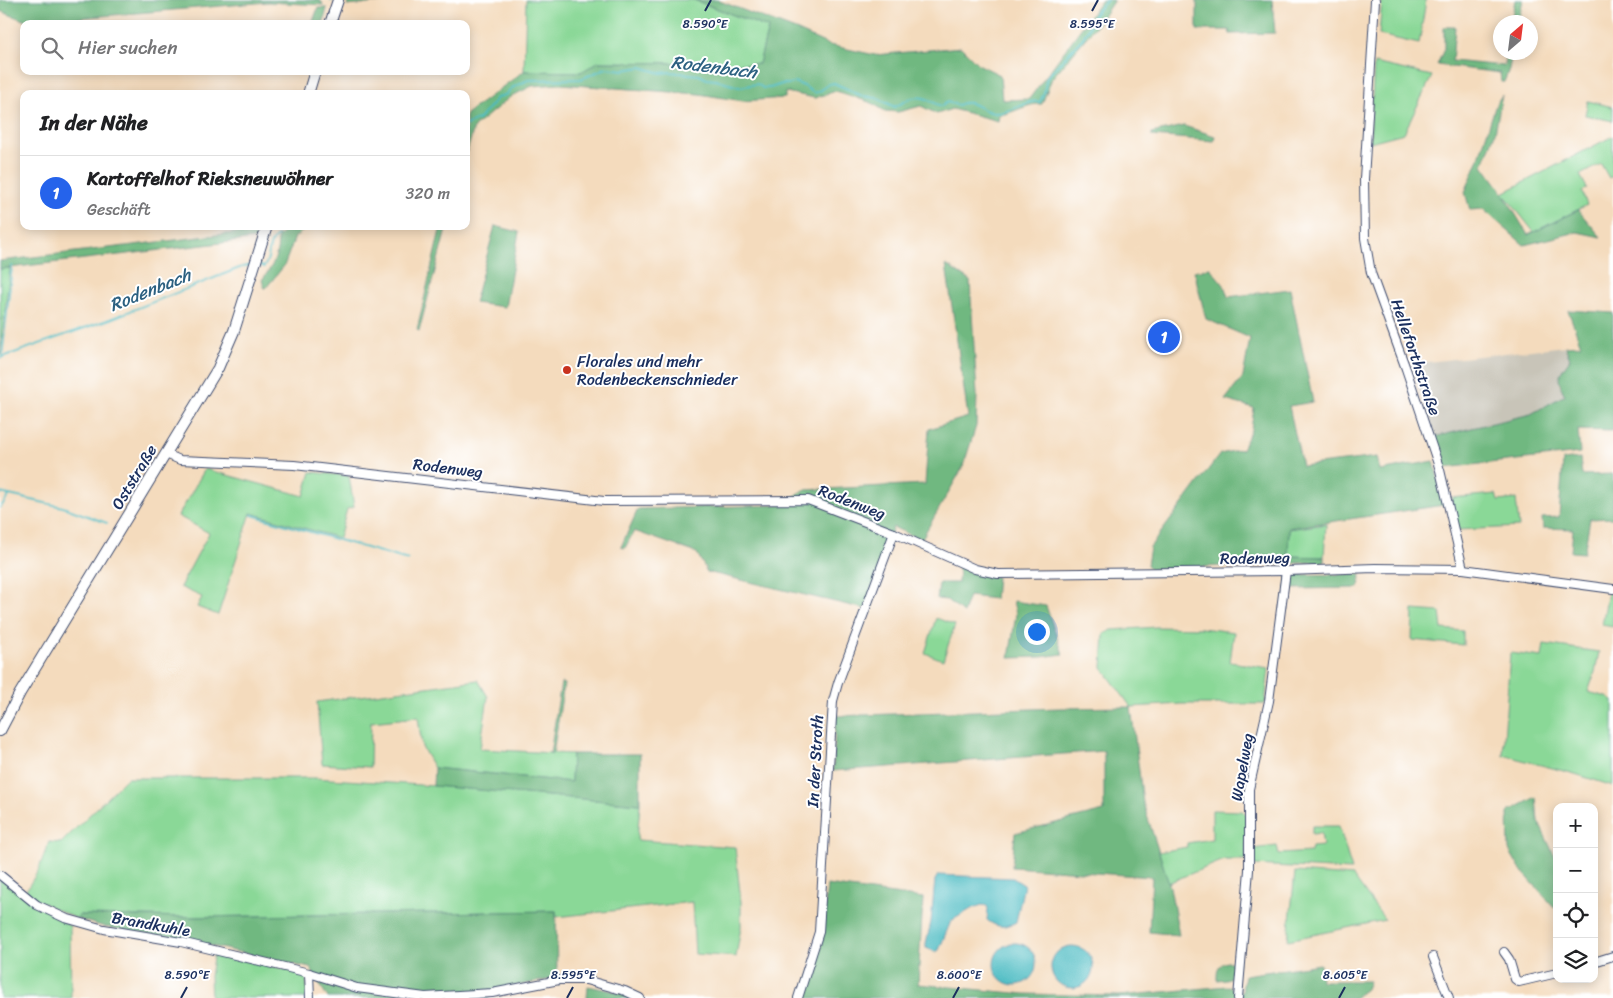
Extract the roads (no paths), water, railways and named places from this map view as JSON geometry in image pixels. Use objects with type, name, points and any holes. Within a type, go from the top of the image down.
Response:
[{"type":"main road","points":[[331,20],[338,0]]},
{"type":"main road","points":[[309,90],[314,75]]},
{"type":"main road","name":"Oststraße","points":[[0,731],[3,716],[218,368],[228,349],[266,230]]},
{"type":"street","name":"Helleforthstraße","points":[[1375,0],[1364,179],[1365,238],[1371,274],[1440,470],[1463,569]]},
{"type":"street","name":"Rodenweg","points":[[166,454],[180,460],[294,465],[604,500],[808,500],[894,533],[975,569],[998,574],[1286,571],[1374,568],[1463,569]]},
{"type":"street","name":"In der Stroth","points":[[798,998],[819,932],[833,701],[894,533]]},
{"type":"street","points":[[1463,569],[1613,589]]},
{"type":"street","name":"Wapelweg","points":[[1238,998],[1249,870],[1249,789],[1269,701],[1286,571]]},
{"type":"street","name":"Brandkuhle","points":[[0,874],[38,904],[65,918],[104,929],[181,942],[309,973]]},
{"type":"street","points":[[1504,952],[1509,959],[1515,979],[1519,982],[1553,975]]},
{"type":"street","points":[[1598,961],[1613,956]]},
{"type":"street","points":[[1433,958],[1448,998]]},
{"type":"street","points":[[310,998],[309,973],[357,988],[425,997],[492,993],[559,980],[586,980],[625,991],[640,998]]},
{"type":"water","points":[[938,875],[1013,878],[1024,885],[1016,922],[1005,926],[994,925],[987,920],[987,906],[982,905],[951,921],[939,950],[936,952],[926,948],[931,922],[935,880]]},
{"type":"water","points":[[1019,943],[1027,946],[1033,952],[1036,964],[1033,976],[1027,982],[1011,985],[1003,982],[997,976],[994,960],[997,952],[1003,946]]},
{"type":"water","points":[[1076,946],[1084,949],[1090,955],[1093,967],[1090,979],[1084,985],[1068,988],[1060,985],[1054,979],[1051,963],[1054,955],[1060,949]]},
{"type":"waterway","name":"Rodenbach","points":[[470,123],[479,119],[497,98],[507,94],[512,88],[528,80],[581,79],[606,68],[624,70],[641,67],[661,73],[699,75],[707,79],[739,87],[757,84],[763,88],[770,88],[794,82],[814,93],[834,83],[862,96],[877,98],[895,107],[918,97],[942,106],[947,102],[958,105],[968,103],[990,112],[1001,113],[1029,103],[1040,102],[1047,77],[1083,38],[1092,22],[1094,14],[1107,0]]},
{"type":"waterway","name":"Rodenbach","points":[[259,265],[264,267],[271,243],[278,235]]},
{"type":"waterway","name":"Rodenbach","points":[[0,358],[110,319],[251,265]]},
{"type":"waterway","points":[[2,357],[12,266]]},
{"type":"waterway","points":[[0,493],[63,507],[107,523]]},
{"type":"waterway","points":[[0,508],[9,496]]},
{"type":"waterway","points":[[252,515],[408,560]]},
{"type":"place","name":"Kartoffelhof Rieksneuwöhner","points":[[1164,337]]},
{"type":"place","name":"Florales und mehr Rodenbeckenschnieder","points":[[567,370]]}]
